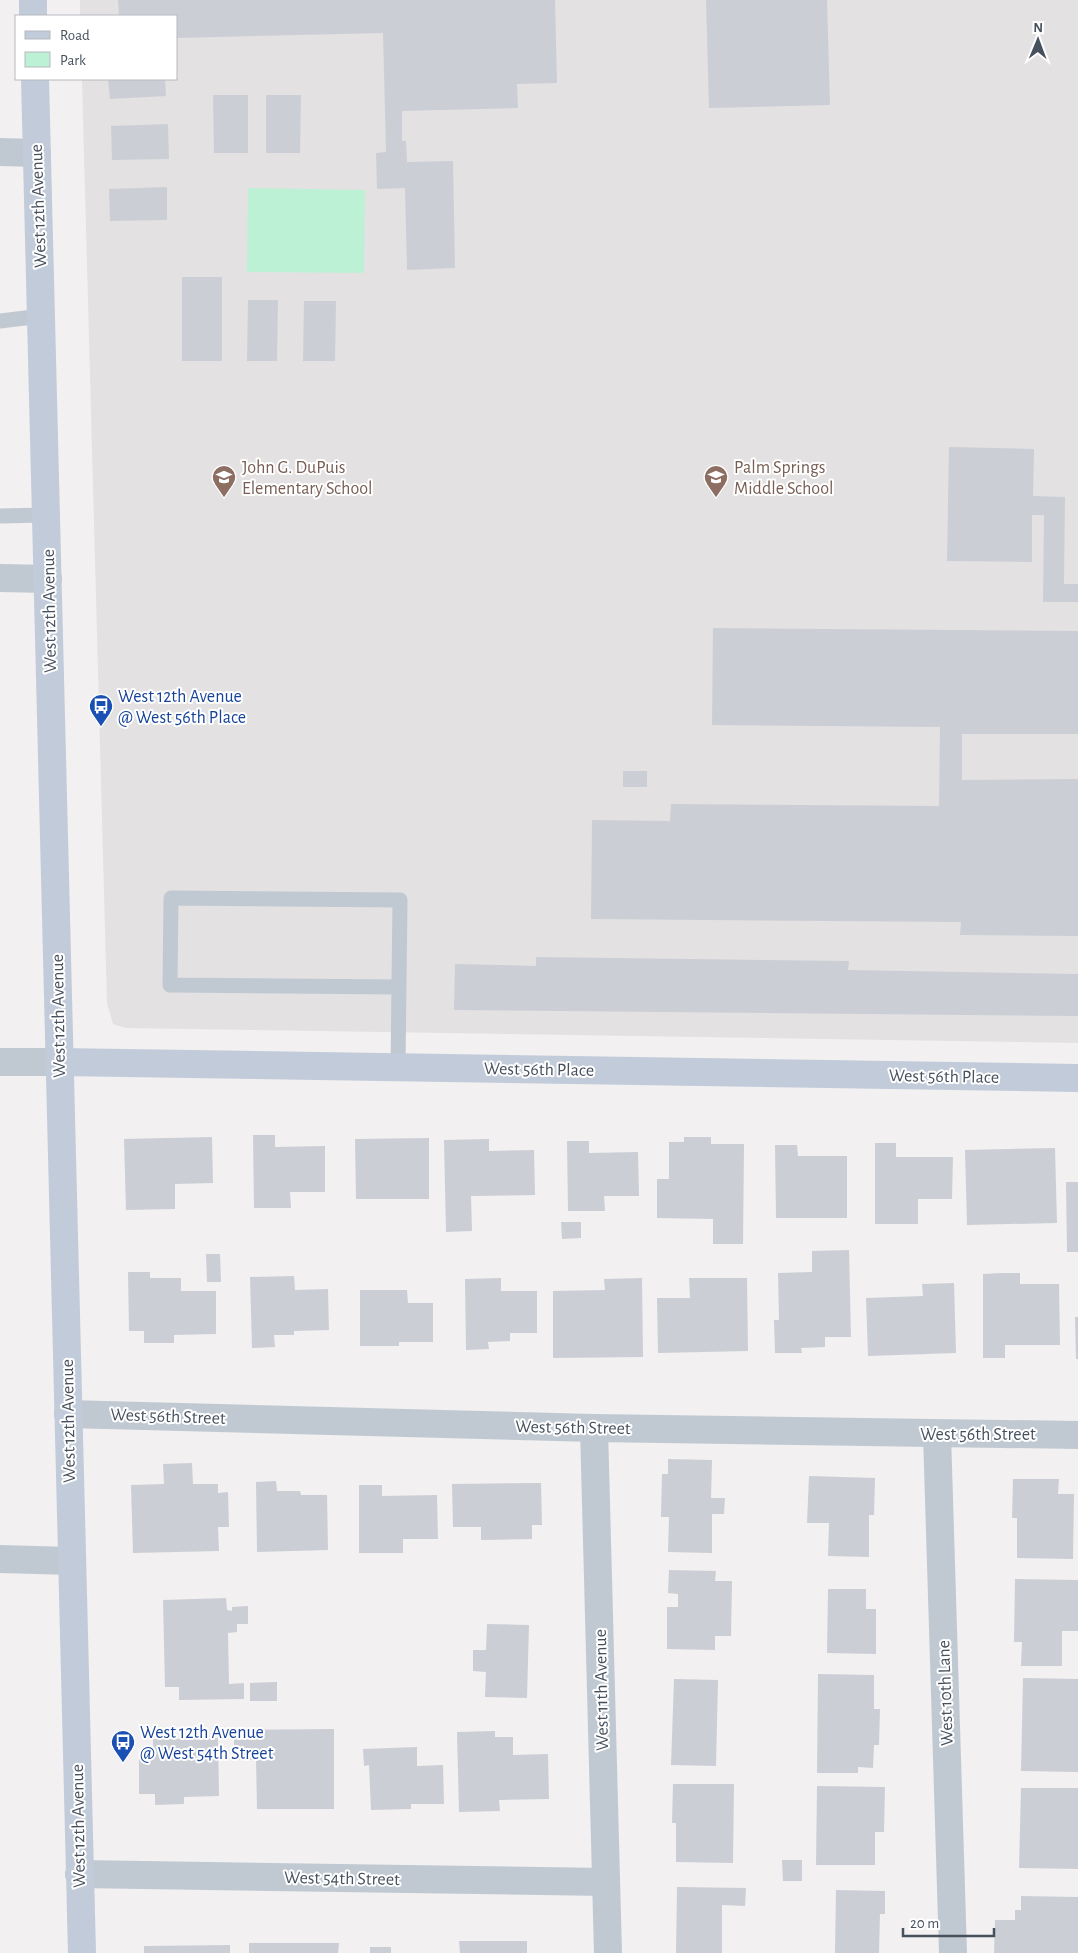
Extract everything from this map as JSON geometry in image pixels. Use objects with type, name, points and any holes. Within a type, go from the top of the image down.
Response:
[{"type":"main road","points":[[33,0],[33,15]]},
{"type":"main road","name":"West 12th Avenue","points":[[35,80],[82,1953]]},
{"type":"main road","name":"West 56th Place","points":[[59,1062],[1078,1078]]},
{"type":"street","points":[[0,152],[37,153]]},
{"type":"street","points":[[0,578],[48,579]]},
{"type":"street","name":"West 56th Place","points":[[0,1062],[59,1062]]},
{"type":"street","name":"West 56th Street","points":[[68,1414],[594,1428],[1078,1435]]},
{"type":"street","name":"West 11th Avenue","points":[[594,1428],[608,1953]]},
{"type":"street","name":"West 10th Lane","points":[[936,1434],[953,1953]]},
{"type":"street","points":[[0,1559],[72,1561]]},
{"type":"street","name":"West 54th Street","points":[[79,1874],[606,1882]]},
{"type":"lane","points":[[0,321],[41,316]]},
{"type":"lane","points":[[0,516],[46,515]]},
{"type":"lane","points":[[398,988],[170,985],[171,898],[400,900],[398,1067]]},
{"type":"shaded area","name":"Palm Springs Middle School","points":[[80,0],[1078,0],[1078,1043],[126,1028],[113,1024],[107,1003],[82,80],[178,80],[178,15],[80,15]]},
{"type":"green space","points":[[248,188],[365,190],[364,273],[247,272]]},
{"type":"building","points":[[118,0],[555,0],[557,83],[517,84],[518,108],[402,111],[402,141],[406,141],[407,162],[453,161],[455,268],[407,270],[405,188],[377,189],[376,153],[386,152],[383,33],[178,38],[178,15],[119,15]]},
{"type":"building","points":[[706,0],[827,0],[830,105],[709,108]]},
{"type":"building","points":[[108,80],[165,80],[166,96],[110,99]]},
{"type":"building","points":[[213,95],[248,95],[248,153],[214,153]]},
{"type":"building","points":[[266,95],[301,95],[300,153],[266,153]]},
{"type":"building","points":[[168,124],[169,159],[112,160],[111,126]]},
{"type":"building","points":[[167,187],[167,220],[110,221],[109,189]]},
{"type":"building","points":[[182,277],[222,277],[222,361],[182,361]]},
{"type":"building","points":[[248,300],[278,300],[277,361],[247,361]]},
{"type":"building","points":[[304,301],[336,301],[335,361],[303,361]]},
{"type":"building","points":[[949,447],[1034,449],[1033,496],[1065,497],[1064,584],[1078,584],[1078,602],[1043,602],[1044,515],[1032,515],[1032,562],[947,561]]},
{"type":"building","points":[[713,628],[1078,631],[1078,734],[962,734],[962,780],[1078,779],[1078,936],[960,935],[961,922],[591,919],[592,820],[670,821],[671,804],[939,806],[940,727],[712,725]]},
{"type":"building","points":[[623,771],[647,771],[647,787],[623,787]]},
{"type":"building","points":[[536,957],[849,961],[848,970],[1078,974],[1078,1016],[454,1010],[455,964],[536,966]]},
{"type":"building","points":[[253,1135],[275,1135],[275,1147],[325,1146],[325,1192],[290,1192],[291,1208],[254,1208]]},
{"type":"building","points":[[212,1137],[213,1183],[175,1184],[175,1209],[126,1210],[124,1139]]},
{"type":"building","points":[[684,1137],[711,1137],[711,1144],[744,1144],[743,1244],[713,1244],[713,1219],[657,1218],[657,1179],[669,1179],[669,1142],[684,1142]]},
{"type":"building","points":[[429,1138],[429,1199],[356,1199],[355,1139]]},
{"type":"building","points":[[489,1139],[489,1151],[534,1150],[535,1195],[471,1196],[472,1231],[446,1232],[444,1140]]},
{"type":"building","points":[[567,1141],[589,1141],[589,1153],[638,1152],[639,1196],[604,1196],[605,1211],[568,1211]]},
{"type":"building","points":[[875,1143],[896,1143],[896,1157],[953,1157],[952,1199],[918,1199],[918,1224],[875,1224]]},
{"type":"building","points":[[775,1145],[797,1145],[798,1156],[847,1156],[847,1218],[776,1218]]},
{"type":"building","points":[[1055,1148],[1057,1223],[967,1225],[965,1150]]},
{"type":"building","points":[[1066,1182],[1078,1182],[1078,1252],[1067,1252]]},
{"type":"building","points":[[561,1222],[581,1222],[581,1238],[562,1239]]},
{"type":"building","points":[[849,1250],[851,1337],[825,1337],[825,1347],[801,1348],[802,1353],[775,1353],[774,1320],[779,1320],[778,1273],[812,1272],[812,1251]]},
{"type":"building","points":[[206,1254],[220,1254],[221,1282],[207,1282]]},
{"type":"building","points":[[128,1272],[150,1272],[150,1278],[181,1278],[181,1291],[216,1291],[216,1334],[174,1335],[174,1343],[144,1343],[144,1331],[129,1331]]},
{"type":"building","points":[[1020,1273],[1020,1284],[1059,1284],[1060,1345],[1005,1345],[1005,1358],[983,1358],[983,1274]]},
{"type":"building","points":[[294,1276],[295,1290],[328,1289],[329,1330],[294,1331],[294,1335],[274,1335],[275,1347],[252,1348],[250,1277]]},
{"type":"building","points":[[501,1278],[501,1291],[537,1291],[537,1333],[510,1333],[510,1341],[488,1342],[489,1349],[466,1350],[465,1279]]},
{"type":"building","points":[[642,1278],[643,1357],[553,1358],[553,1291],[605,1290],[604,1279]]},
{"type":"building","points":[[689,1278],[747,1278],[748,1351],[658,1353],[657,1298],[690,1298]]},
{"type":"building","points":[[954,1283],[956,1353],[868,1356],[866,1298],[923,1296],[922,1284]]},
{"type":"building","points":[[360,1290],[407,1290],[408,1303],[433,1303],[433,1342],[399,1342],[399,1346],[360,1346]]},
{"type":"building","points":[[1075,1317],[1078,1317],[1078,1359],[1076,1359]]},
{"type":"building","points":[[668,1459],[712,1460],[711,1498],[725,1498],[724,1514],[712,1514],[712,1553],[668,1552],[669,1517],[661,1517],[662,1474],[668,1474]]},
{"type":"building","points":[[192,1463],[193,1484],[218,1484],[218,1493],[228,1492],[229,1527],[218,1527],[219,1551],[133,1553],[131,1485],[164,1484],[163,1464]]},
{"type":"building","points":[[809,1476],[875,1478],[874,1515],[869,1515],[869,1557],[828,1556],[829,1523],[807,1523]]},
{"type":"building","points":[[1013,1479],[1059,1479],[1058,1494],[1074,1494],[1073,1559],[1017,1558],[1017,1518],[1012,1518]]},
{"type":"building","points":[[276,1481],[277,1491],[300,1491],[301,1495],[327,1495],[328,1550],[257,1552],[256,1482]]},
{"type":"building","points":[[541,1483],[542,1525],[532,1525],[532,1539],[481,1540],[481,1527],[453,1527],[452,1484]]},
{"type":"building","points":[[359,1485],[382,1485],[382,1496],[437,1495],[438,1539],[403,1539],[403,1553],[359,1553]]},
{"type":"building","points":[[669,1570],[716,1571],[715,1581],[732,1581],[731,1636],[715,1636],[715,1650],[667,1649],[667,1607],[678,1607],[678,1594],[668,1593]]},
{"type":"building","points":[[1015,1579],[1078,1580],[1078,1631],[1062,1631],[1062,1666],[1021,1666],[1022,1642],[1014,1642]]},
{"type":"building","points":[[828,1589],[866,1589],[866,1609],[876,1609],[876,1654],[827,1653]]},
{"type":"building","points":[[226,1598],[227,1610],[232,1611],[232,1607],[248,1606],[248,1624],[237,1624],[237,1632],[228,1633],[229,1684],[244,1683],[244,1699],[179,1700],[179,1687],[165,1687],[163,1600]]},
{"type":"building","points":[[487,1624],[529,1625],[527,1698],[485,1697],[486,1672],[473,1671],[473,1650],[486,1650]]},
{"type":"building","points":[[818,1674],[874,1675],[874,1709],[880,1709],[879,1745],[874,1745],[873,1768],[858,1767],[858,1773],[817,1773]]},
{"type":"building","points":[[1023,1678],[1078,1679],[1078,1772],[1021,1771]]},
{"type":"building","points":[[674,1679],[718,1680],[716,1766],[671,1765]]},
{"type":"building","points":[[277,1682],[277,1701],[250,1701],[250,1683]]},
{"type":"building","points":[[334,1729],[334,1809],[257,1809],[256,1760],[234,1760],[234,1730]]},
{"type":"building","points":[[495,1731],[495,1737],[513,1737],[513,1755],[548,1754],[549,1799],[499,1800],[500,1811],[459,1812],[457,1732]]},
{"type":"building","points":[[218,1738],[219,1796],[184,1797],[184,1804],[155,1805],[155,1794],[139,1794],[139,1756],[153,1755],[153,1739]]},
{"type":"building","points":[[417,1747],[417,1766],[443,1765],[444,1804],[411,1804],[411,1809],[371,1810],[369,1765],[364,1766],[363,1749]]},
{"type":"building","points":[[673,1784],[734,1784],[733,1863],[676,1862],[676,1823],[672,1823]]},
{"type":"building","points":[[817,1786],[885,1787],[884,1832],[875,1832],[875,1865],[816,1865]]},
{"type":"building","points":[[1021,1788],[1078,1788],[1078,1869],[1019,1868]]},
{"type":"building","points":[[782,1860],[802,1860],[802,1881],[783,1881]]},
{"type":"building","points":[[677,1887],[746,1888],[745,1906],[722,1905],[722,1953],[676,1953]]},
{"type":"building","points":[[836,1890],[885,1891],[885,1914],[880,1914],[879,1953],[835,1953]]},
{"type":"building","points":[[1021,1896],[1078,1897],[1078,1953],[994,1953],[995,1920],[1015,1920],[1015,1910],[1021,1910]]},
{"type":"building","points":[[459,1941],[527,1941],[527,1953],[460,1953]]},
{"type":"building","points":[[249,1943],[339,1943],[338,1953],[249,1953]]},
{"type":"building","points":[[230,1945],[230,1953],[144,1953],[144,1946]]},
{"type":"building","points":[[370,1947],[391,1947],[391,1953],[370,1953]]},
{"type":"place","name":"John G. DuPuis Elementary School","points":[[224,498]]},
{"type":"place","name":"Palm Springs Middle School","points":[[716,498]]},
{"type":"place","name":"West 12th Avenue @ West 56th Place","points":[[101,727]]},
{"type":"place","name":"West 12th Avenue @ West 54th Street","points":[[123,1763]]}]
